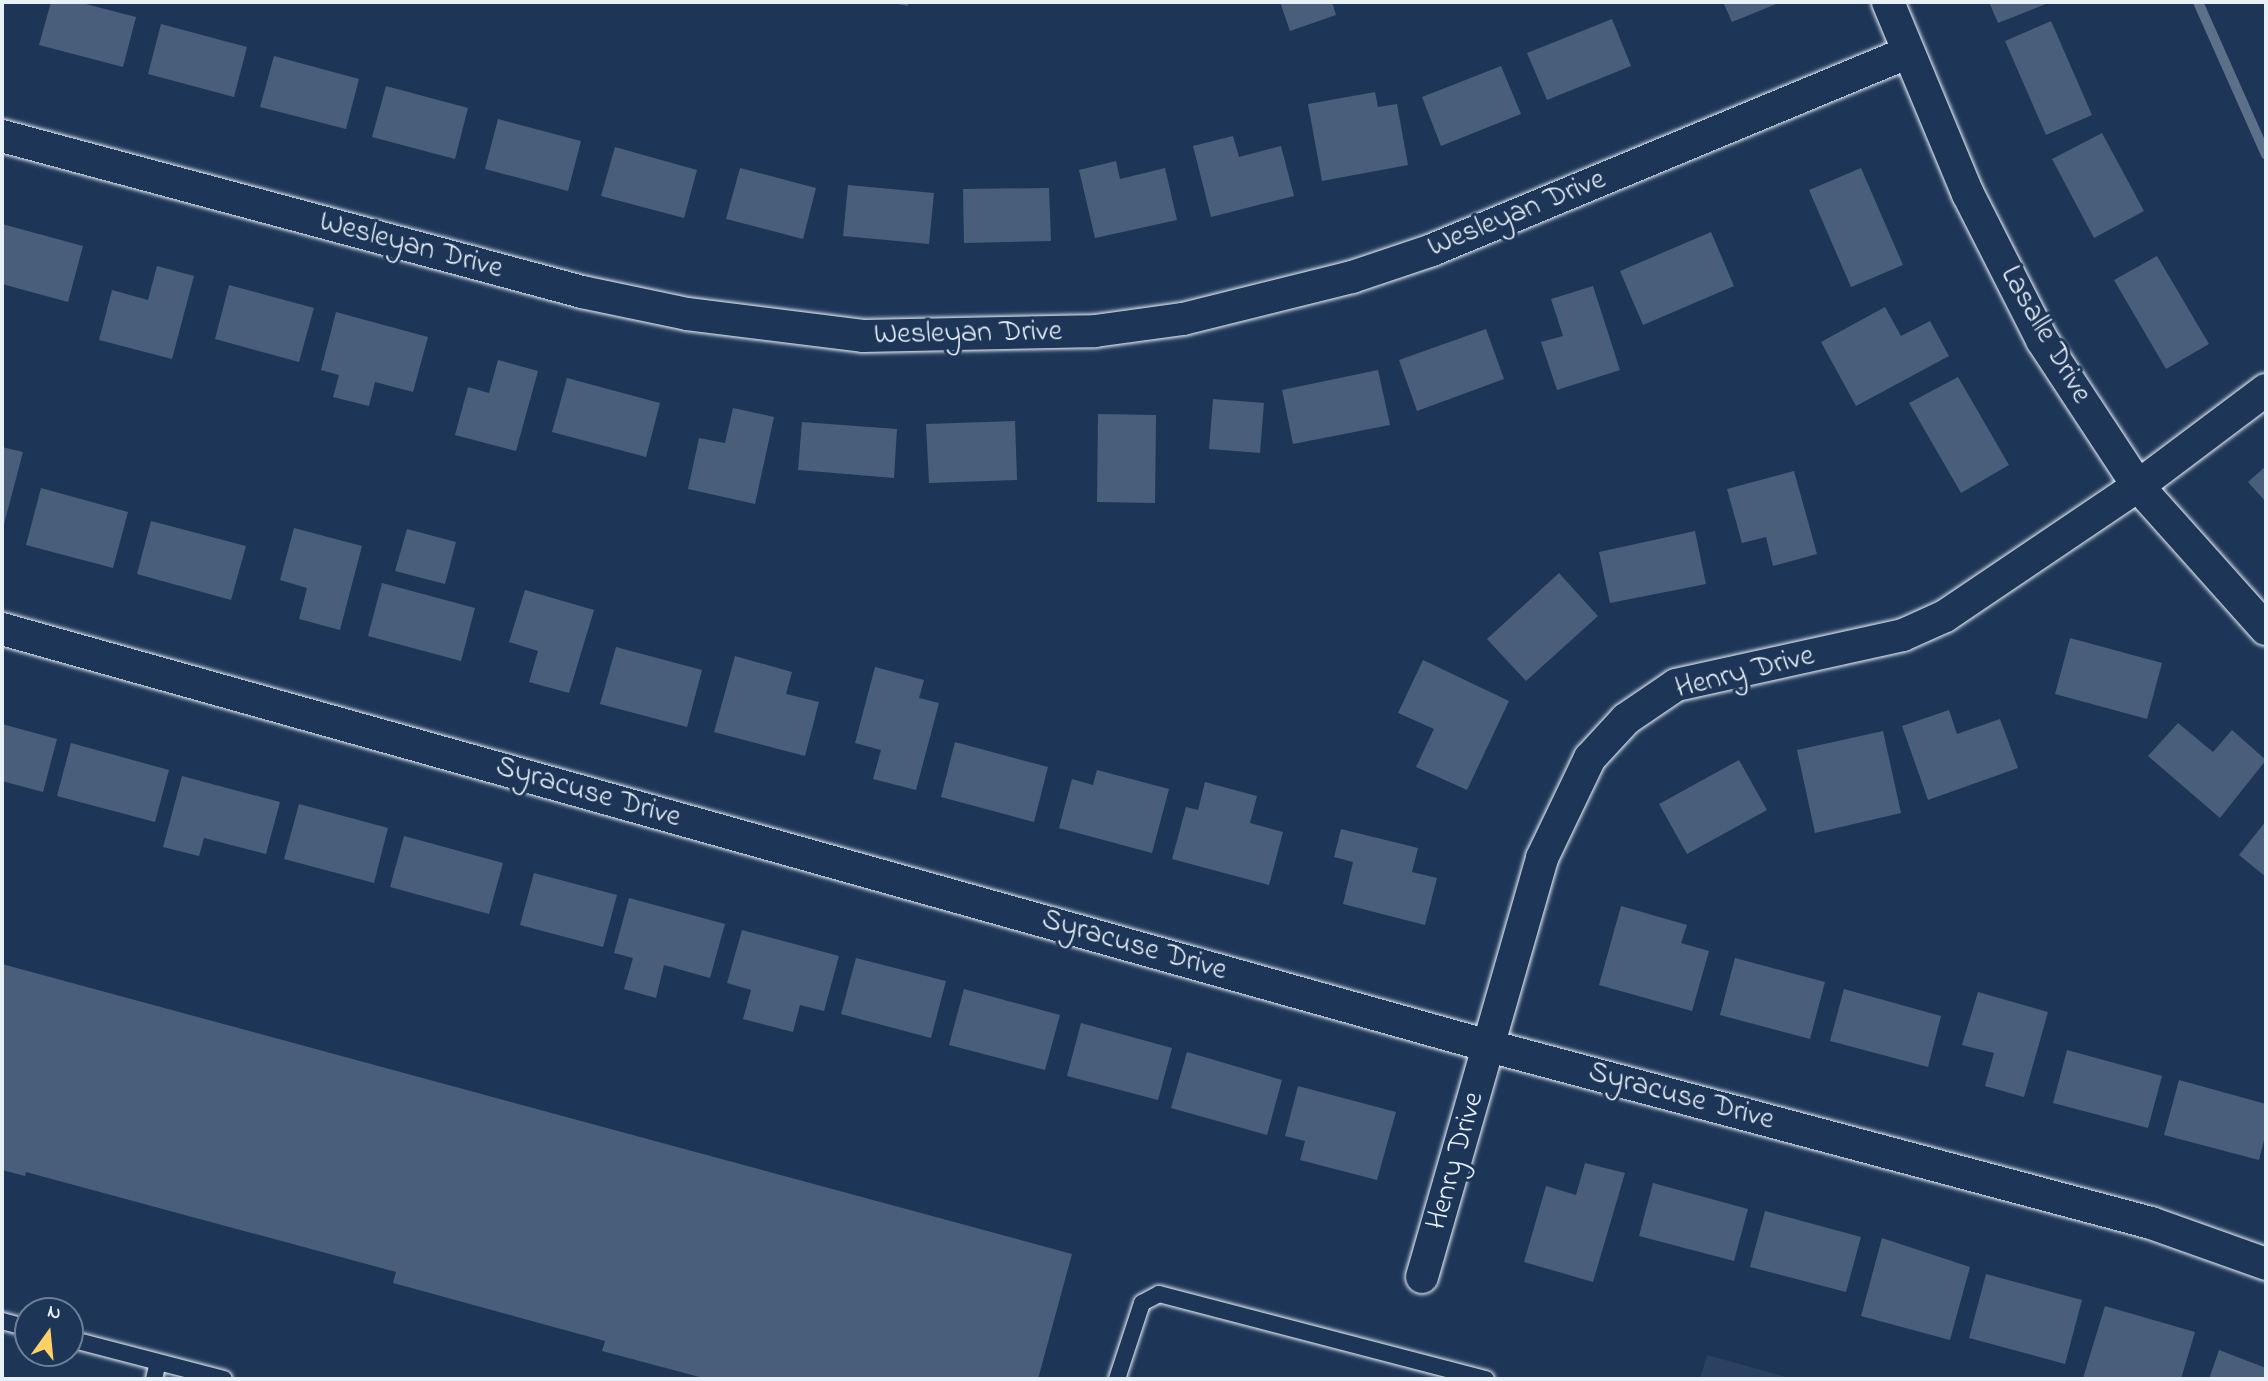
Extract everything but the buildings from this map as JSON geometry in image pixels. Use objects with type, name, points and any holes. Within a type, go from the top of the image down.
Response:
[{"type":"street","name":"Lasalle Drive","points":[[1888,2],[1968,194],[2042,340],[2138,486],[2266,629]]},
{"type":"street","name":"Wesleyan Drive","points":[[2,136],[582,292],[687,314],[863,337],[1095,331],[1183,319],[1352,277],[1432,250],[1909,52]]},
{"type":"street","name":"Henry Drive","points":[[1422,1277],[1542,858],[1590,758],[1626,719],[1676,685],[1903,635],[1945,616],[2138,486],[2266,390]]},
{"type":"street","name":"Syracuse Drive","points":[[2,628],[1489,1046],[2151,1223],[2266,1264]]},
{"type":"lane","points":[[1117,1379],[1142,1303],[1159,1294],[1486,1379]]},
{"type":"lane","points":[[84,1343],[224,1379]]},
{"type":"lane","points":[[154,1379],[158,1362]]},
{"type":"shaded area","points":[[1707,1355],[1793,1379],[1700,1379]]},
{"type":"waterway","points":[[2198,2],[2266,155]]}]
